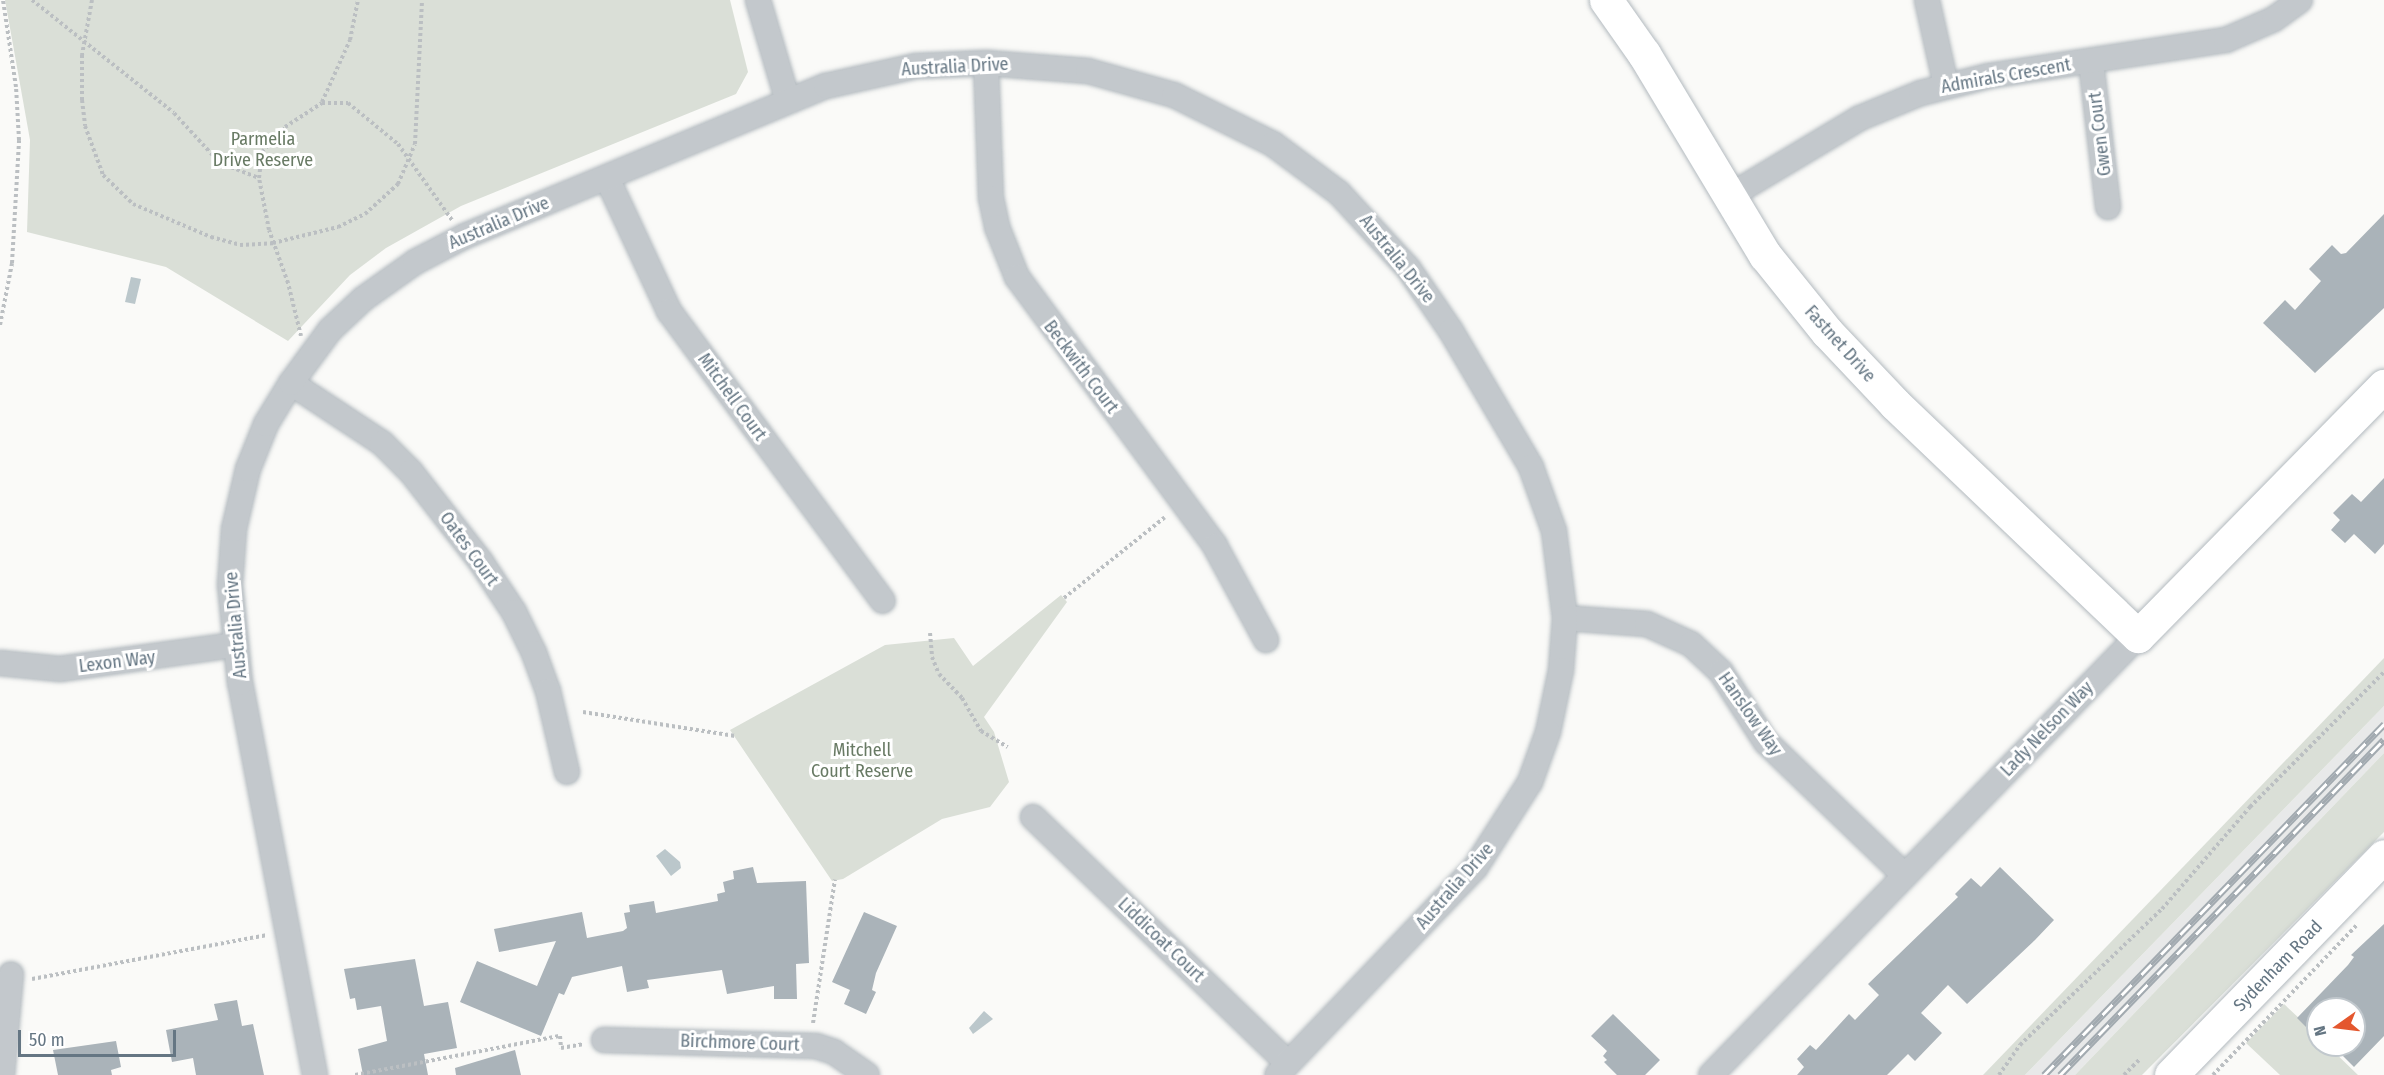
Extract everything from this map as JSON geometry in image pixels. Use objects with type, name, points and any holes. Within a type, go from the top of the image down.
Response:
[{"type":"street","points":[[758,0],[788,100]]},
{"type":"street","name":"Fastnet Drive","points":[[1606,0],[1644,54],[1765,255],[1827,332],[1895,404],[2138,636]]},
{"type":"street","points":[[1927,0],[1946,85]]},
{"type":"street","name":"Admirals Crescent","points":[[1728,197],[1860,118],[1946,85],[2226,40],[2266,23],[2300,0]]},
{"type":"street","name":"Gwen Court","points":[[2091,62],[2108,207]]},
{"type":"street","name":"Australia Drive","points":[[315,1075],[234,645],[230,585],[236,520],[257,446],[291,383],[330,330],[363,299],[415,262],[460,239],[788,100],[884,72],[986,63],[1088,72],[1174,95],[1273,144],[1360,213],[1430,298],[1531,467],[1554,531],[1565,618],[1562,670],[1548,732],[1530,782],[1502,831],[1462,883],[1282,1069]]},
{"type":"street","name":"Beckwith Court","points":[[986,63],[991,198],[997,227],[1017,277],[1215,546],[1266,640]]},
{"type":"street","name":"Mitchell Court","points":[[607,178],[669,311],[883,602]]},
{"type":"street","name":"Oates Court","points":[[291,383],[382,443],[411,472],[481,562],[514,612],[534,653],[567,772]]},
{"type":"street","name":"Lady Nelson Way","points":[[1711,1075],[2384,386]]},
{"type":"street","name":"Hanslow Way","points":[[1565,618],[1647,624],[1691,644],[1721,672],[1766,742],[1904,875]]},
{"type":"street","name":"Lexon Way","points":[[0,663],[60,669],[234,645]]},
{"type":"street","name":"Liddicoat Court","points":[[1033,817],[1282,1069]]},
{"type":"street","name":"Sydenham Road","points":[[2171,1075],[2384,856]]},
{"type":"street","points":[[2,1075],[10,979]]},
{"type":"street","name":"Birchmore Court","points":[[604,1040],[816,1046],[834,1052],[867,1075]]},
{"type":"path","points":[[32,0],[174,113],[220,163],[259,178]]},
{"type":"path","points":[[92,0],[82,55],[85,126],[103,175],[116,190],[151,213],[211,237],[240,245],[273,243],[338,227],[365,214],[398,184],[415,144],[422,0]]},
{"type":"path","points":[[303,341],[288,283],[273,243],[259,178],[260,158],[266,145],[322,103],[350,40],[358,0]]},
{"type":"path","points":[[0,8],[2,1]]},
{"type":"path","points":[[0,325],[12,264],[19,140],[16,87],[2,1]]},
{"type":"path","points":[[322,103],[339,101],[362,111],[410,158],[440,207],[444,205],[460,239]]},
{"type":"path","points":[[1064,598],[1165,518]]},
{"type":"path","points":[[930,633],[932,657],[939,674],[962,698],[981,731],[1008,747]]},
{"type":"path","points":[[1999,1075],[2020,1045],[2162,909],[2250,807],[2384,672]]},
{"type":"path","points":[[583,712],[735,736]]},
{"type":"path","points":[[813,1023],[835,880]]},
{"type":"path","points":[[2213,1075],[2360,923]]},
{"type":"path","points":[[10,979],[288,931]]},
{"type":"path","points":[[355,1075],[560,1036],[561,1048],[604,1040]]},
{"type":"path","points":[[2124,1075],[2140,1059]]},
{"type":"shaded area","points":[[131,277],[141,279],[135,304],[125,302]]},
{"type":"shaded area","points":[[2384,706],[2384,753],[2075,1075],[2025,1075]]},
{"type":"shaded area","points":[[665,849],[680,862],[681,868],[671,876],[656,856]]},
{"type":"shaded area","points":[[984,1011],[993,1019],[973,1034],[969,1028]]},
{"type":"green space","name":"Parmelia Drive Reserve","points":[[5,0],[730,0],[748,72],[736,94],[461,206],[386,248],[350,275],[288,341],[166,267],[27,232],[30,140]]},
{"type":"green space","name":"Mitchell Court Reserve","points":[[1061,595],[1067,602],[984,717],[994,732],[1009,782],[990,807],[942,819],[843,879],[832,881],[730,730],[885,645],[954,638],[973,666]]},
{"type":"green space","points":[[2384,658],[2384,706],[2025,1075],[1983,1075]]},
{"type":"green space","points":[[2384,753],[2384,832],[2142,1075],[2075,1075]]},
{"type":"green space","points":[[2284,1004],[2306,1025],[2306,1057],[2339,1057],[2358,1075],[2280,1075],[2246,1043]]},
{"type":"building","points":[[2384,214],[2384,308],[2315,373],[2263,323],[2285,300],[2295,310],[2321,281],[2309,269],[2332,245],[2341,254],[2346,253]]},
{"type":"building","points":[[2384,478],[2384,544],[2375,554],[2354,534],[2345,543],[2331,530],[2340,520],[2333,513],[2352,494],[2361,502]]},
{"type":"building","points":[[753,867],[757,883],[806,881],[809,963],[796,964],[797,999],[774,999],[774,986],[727,994],[722,970],[647,980],[649,988],[627,992],[622,966],[572,977],[564,995],[559,993],[541,1036],[460,1002],[477,961],[537,986],[556,941],[499,952],[494,929],[582,912],[587,938],[623,931],[627,928],[624,913],[630,912],[629,905],[654,901],[656,913],[718,901],[717,894],[725,892],[723,882],[734,879],[733,871]]},
{"type":"building","points":[[2000,867],[2054,920],[2035,940],[1967,1004],[1948,985],[1921,1013],[1942,1033],[1915,1061],[1908,1054],[1887,1075],[1797,1075],[1804,1067],[1797,1059],[1810,1045],[1816,1050],[1849,1014],[1855,1020],[1879,995],[1868,984],[1958,897],[1955,894],[1971,878],[1981,887]]},
{"type":"building","points":[[864,912],[897,926],[876,973],[872,990],[876,992],[866,1014],[844,1004],[850,990],[832,982]]},
{"type":"building","points":[[2384,924],[2384,1036],[2366,1055],[2366,997],[2317,997],[2348,965],[2354,957],[2351,955]]},
{"type":"building","points":[[415,959],[424,1006],[448,1002],[457,1048],[424,1054],[428,1075],[363,1075],[358,1049],[387,1041],[381,1006],[357,1010],[355,998],[350,999],[344,969]]},
{"type":"building","points":[[237,1000],[242,1026],[253,1024],[264,1075],[196,1075],[193,1058],[172,1062],[166,1030],[218,1020],[214,1004]]},
{"type":"building","points":[[2306,1009],[2306,1027],[2297,1018]]},
{"type":"building","points":[[1613,1014],[1660,1060],[1645,1075],[1617,1075],[1604,1062],[1607,1060],[1603,1056],[1607,1051],[1591,1036]]},
{"type":"building","points":[[116,1041],[121,1067],[111,1070],[112,1075],[58,1075],[53,1050]]},
{"type":"building","points":[[515,1050],[521,1075],[456,1075],[455,1068]]},
{"type":"building","points":[[2344,1057],[2364,1057],[2354,1067]]},
{"type":"railway","points":[[2044,1075],[2384,724]]},
{"type":"railway","points":[[2060,1075],[2384,740]]}]
